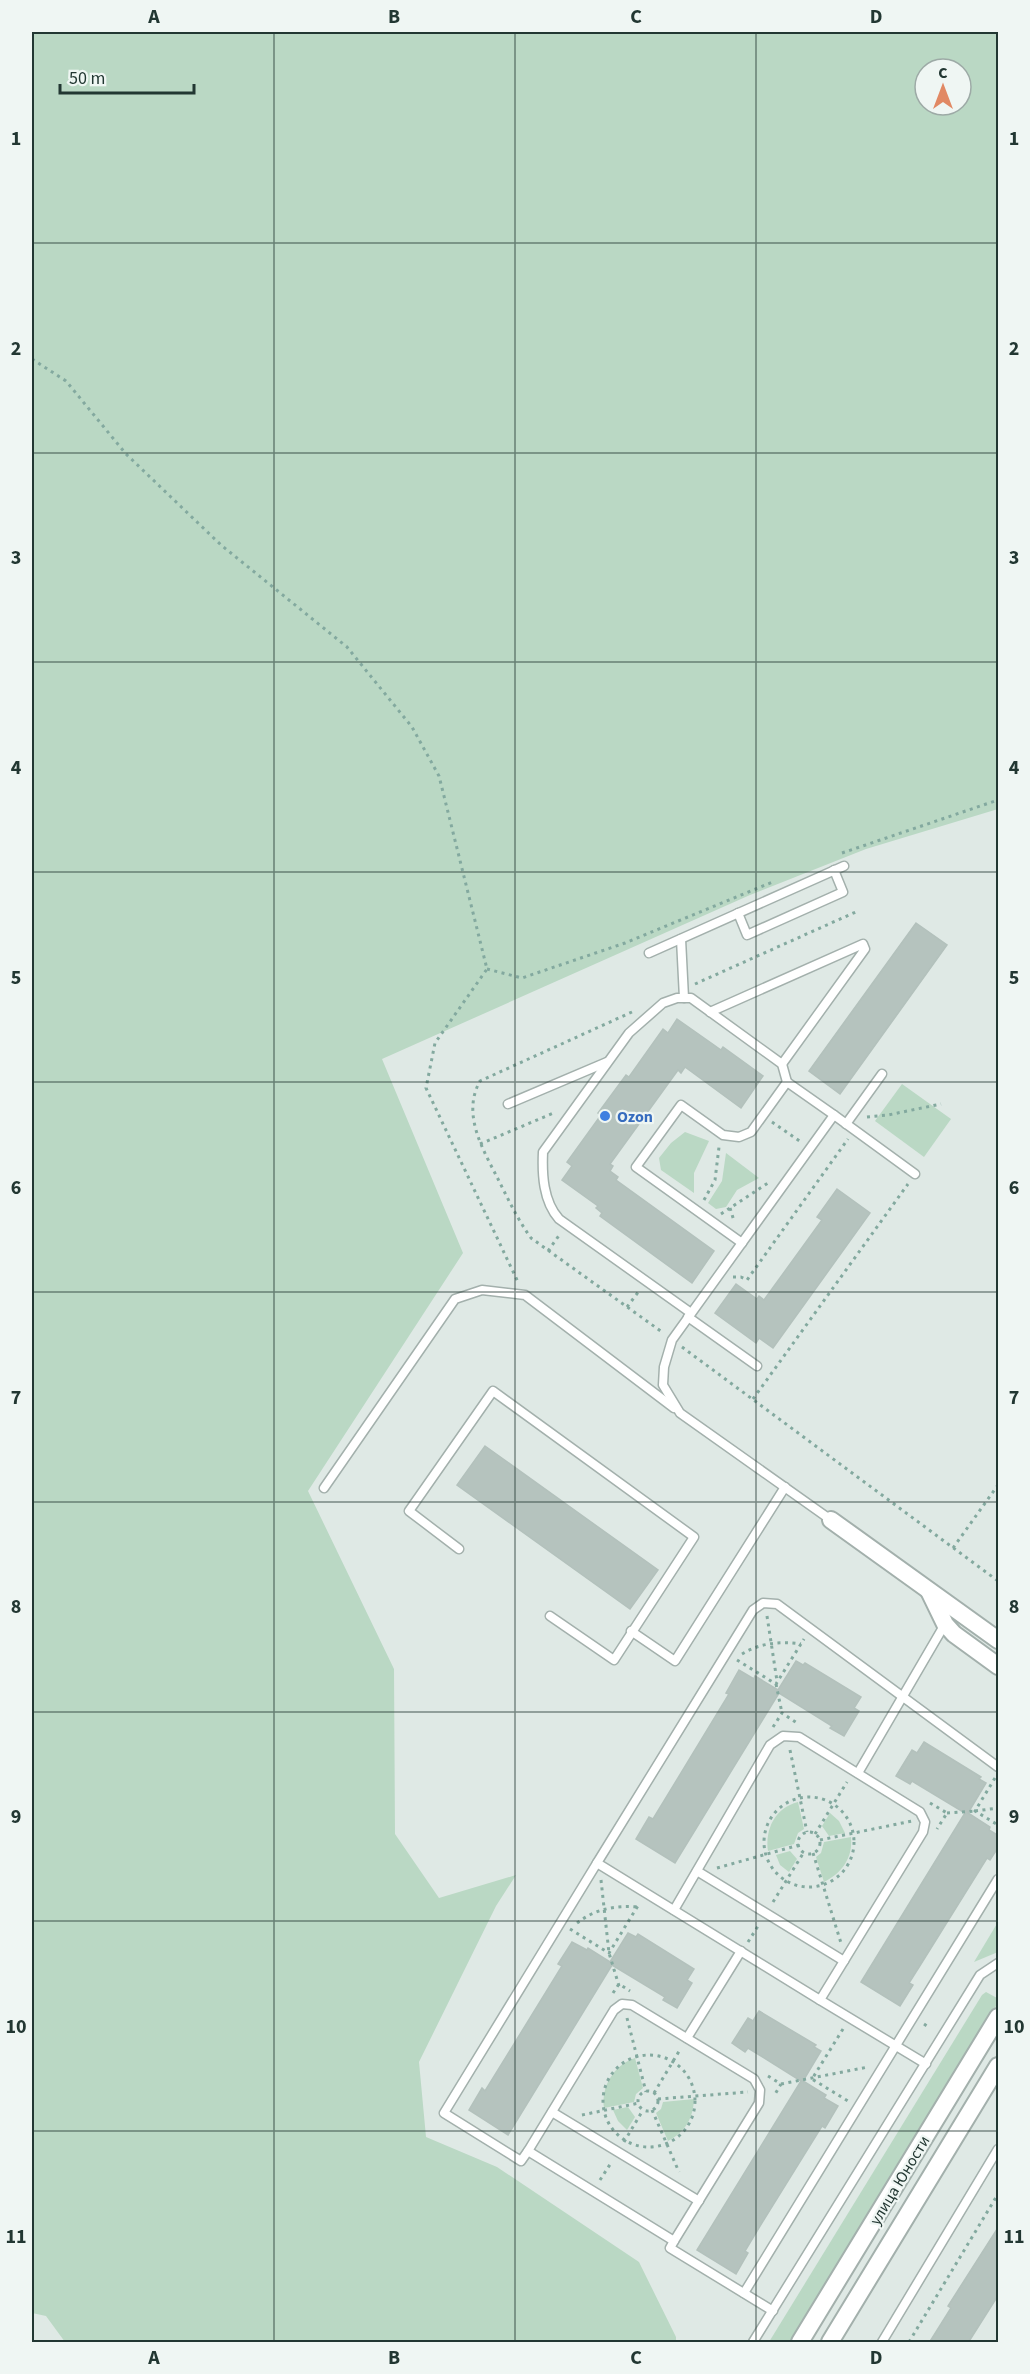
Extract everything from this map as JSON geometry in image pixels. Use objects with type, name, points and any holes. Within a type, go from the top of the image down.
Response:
[{"type":"street","points":[[831,1520],[928,1587],[999,1640]]},
{"type":"street","points":[[928,1587],[945,1624],[954,1634],[999,1666]]},
{"type":"street","name":"улица Юности","points":[[800,2343],[999,2017]]},
{"type":"street","name":"улица Юности","points":[[830,2343],[999,2066]]},
{"type":"lane","points":[[649,953],[844,866]]},
{"type":"lane","points":[[738,913],[747,934],[843,892],[834,870]]},
{"type":"lane","points":[[681,939],[684,998]]},
{"type":"lane","points":[[710,1012],[863,944],[865,949],[782,1064]]},
{"type":"lane","points":[[757,1366],[559,1219],[552,1210],[542,1169],[543,1152],[629,1033],[663,1003],[677,998],[691,998],[782,1064],[787,1082],[834,1115],[848,1121],[855,1130],[915,1174]]},
{"type":"lane","points":[[508,1104],[609,1061]]},
{"type":"lane","points":[[848,1121],[882,1074]]},
{"type":"lane","points":[[742,1243],[636,1167],[681,1105],[723,1134],[740,1137],[751,1132],[787,1082]]},
{"type":"lane","points":[[680,1413],[663,1385],[664,1367],[672,1340],[834,1115]]},
{"type":"lane","points":[[324,1488],[455,1299],[482,1290],[525,1295],[680,1413],[831,1520]]},
{"type":"lane","points":[[459,1549],[409,1511],[493,1391],[694,1536],[614,1660],[550,1616]]},
{"type":"lane","points":[[631,1631],[675,1661],[785,1487]]},
{"type":"lane","points":[[772,2311],[670,2248],[759,2103],[760,2090],[754,2079],[687,2038],[632,2005],[623,2004],[614,2010],[522,2161],[444,2113],[753,1610],[765,1603],[777,1604],[999,1767]]},
{"type":"lane","points":[[855,1772],[945,1624]]},
{"type":"lane","points":[[674,1910],[699,1872],[770,1744],[787,1736],[799,1737],[920,1812],[924,1819],[924,1832],[820,2000]]},
{"type":"lane","points":[[597,1863],[926,2064]]},
{"type":"lane","points":[[699,1872],[845,1959]]},
{"type":"lane","points":[[744,2294],[999,1879]]},
{"type":"lane","points":[[687,2038],[741,1951]]},
{"type":"lane","points":[[753,2343],[980,1975],[999,1963]]},
{"type":"lane","points":[[552,2112],[699,2201]]},
{"type":"lane","points":[[882,2343],[999,2149]]},
{"type":"lane","points":[[528,2151],[675,2241]]},
{"type":"path","points":[[32,359],[66,381],[126,454],[222,545],[348,647],[412,727],[439,776],[487,969],[435,1043],[426,1088],[525,1295]]},
{"type":"path","points":[[832,857],[999,800]]},
{"type":"path","points":[[487,969],[522,978],[625,943],[777,880]]},
{"type":"path","points":[[480,1144],[579,1102]]},
{"type":"path","points":[[848,1121],[941,1104]]},
{"type":"path","points":[[763,1115],[810,1149]]},
{"type":"path","points":[[747,1280],[855,1130]]},
{"type":"path","points":[[695,1209],[716,1180],[719,1147]]},
{"type":"path","points":[[753,1400],[915,1174]]},
{"type":"path","points":[[711,1221],[769,1182]]},
{"type":"path","points":[[672,1340],[999,1581]]},
{"type":"path","points":[[952,1548],[999,1485]]},
{"type":"path","points":[[765,1603],[765,1617],[782,1713],[807,1832]]},
{"type":"path","points":[[765,1617],[774,1616]]},
{"type":"path","points":[[777,1683],[805,1636]]},
{"type":"path","points":[[777,1683],[736,1659],[752,1649],[771,1643],[801,1644]]},
{"type":"path","points":[[815,1834],[855,1772]]},
{"type":"path","points":[[975,1811],[996,1777]]},
{"type":"path","points":[[800,1798],[814,1798],[833,1804],[849,1822],[853,1833],[854,1843],[849,1863],[834,1880],[823,1885],[803,1887],[786,1881],[775,1872],[766,1854],[764,1842],[769,1821],[783,1805],[800,1798]]},
{"type":"path","points":[[820,1840],[947,1814],[999,1808]]},
{"type":"path","points":[[975,1811],[999,1825]]},
{"type":"path","points":[[807,1832],[815,1834],[820,1840],[820,1846],[813,1853],[804,1852],[799,1845],[801,1836],[807,1832]]},
{"type":"path","points":[[699,1872],[799,1845]]},
{"type":"path","points":[[813,1853],[845,1959]]},
{"type":"path","points":[[601,1878],[609,1953],[646,2092]]},
{"type":"path","points":[[639,1905],[609,1953],[570,1929],[580,1920],[604,1909],[639,1905]]},
{"type":"path","points":[[612,1995],[618,1985]]},
{"type":"path","points":[[618,1985],[637,1995]]},
{"type":"path","points":[[812,2079],[844,2027]]},
{"type":"path","points":[[654,2093],[687,2038]]},
{"type":"path","points":[[652,2054],[673,2061],[689,2077],[695,2096],[691,2120],[677,2138],[667,2144],[645,2147],[624,2140],[608,2125],[603,2110],[603,2092],[612,2072],[620,2064],[637,2056],[652,2054]]},
{"type":"path","points":[[761,2071],[781,2084],[875,2065]]},
{"type":"path","points":[[812,2079],[851,2103]]},
{"type":"path","points":[[773,2097],[781,2084]]},
{"type":"path","points":[[646,2092],[654,2093],[658,2099],[657,2107],[652,2110],[643,2110],[639,2103],[640,2096],[646,2092]]},
{"type":"path","points":[[658,2099],[734,2094]]},
{"type":"path","points":[[582,2115],[639,2103]]},
{"type":"path","points":[[652,2110],[680,2175]]},
{"type":"path","points":[[909,2343],[999,2194]]},
{"type":"green space","points":[[32,32],[998,32],[998,809],[866,849],[750,895],[382,1059],[463,1253],[308,1491],[394,1669],[395,1834],[439,1898],[516,1875],[496,1906],[419,2062],[426,2137],[497,2167],[639,2262],[676,2337],[676,2342],[65,2342],[46,2316],[32,2313]]},
{"type":"green space","points":[[902,1084],[951,1119],[924,1157],[875,1121]]},
{"type":"green space","points":[[685,1132],[709,1141],[694,1173],[694,1193],[661,1170],[659,1158],[671,1143]]},
{"type":"green space","points":[[726,1153],[759,1178],[737,1190],[726,1207],[716,1209],[708,1203],[722,1181]]},
{"type":"green space","points":[[798,1802],[804,1829],[798,1833],[794,1844],[768,1851],[768,1835],[773,1820],[783,1809]]},
{"type":"green space","points":[[830,1813],[839,1821],[845,1833],[829,1836],[822,1826]]},
{"type":"green space","points":[[851,1837],[850,1852],[845,1864],[824,1882],[816,1857],[821,1853],[824,1842]]},
{"type":"green space","points":[[790,1851],[797,1859],[789,1872],[780,1865],[776,1855]]},
{"type":"green space","points":[[998,1922],[998,1952],[974,1962]]},
{"type":"green space","points":[[986,1992],[997,1998],[996,2006],[790,2342],[769,2342],[982,1995]]},
{"type":"green space","points":[[635,2058],[643,2088],[636,2094],[634,2102],[604,2108],[605,2092],[611,2077],[621,2066]]},
{"type":"green space","points":[[694,2099],[692,2113],[687,2124],[668,2141],[656,2113],[661,2109],[663,2102]]},
{"type":"green space","points":[[628,2107],[635,2117],[627,2130],[618,2121],[613,2110]]},
{"type":"building","points":[[916,923],[947,945],[840,1094],[809,1071]]},
{"type":"building","points":[[677,1019],[721,1050],[723,1047],[763,1076],[741,1108],[685,1067],[681,1073],[678,1070],[610,1164],[613,1166],[610,1171],[618,1177],[616,1180],[714,1251],[692,1283],[600,1216],[602,1213],[596,1208],[598,1206],[562,1180],[572,1166],[567,1162],[601,1115],[598,1113],[626,1075],[629,1077],[663,1029],[668,1033]]},
{"type":"building","points":[[837,1189],[870,1213],[773,1348],[759,1338],[756,1343],[715,1313],[736,1284],[757,1299],[759,1296],[764,1300],[822,1220],[817,1217]]},
{"type":"building","points":[[485,1446],[658,1570],[630,1609],[457,1485]]},
{"type":"building","points":[[796,1661],[803,1665],[805,1663],[861,1697],[854,1708],[859,1711],[844,1736],[779,1693],[675,1863],[636,1839],[649,1817],[653,1819],[729,1694],[726,1693],[739,1670],[754,1679],[755,1676],[778,1690]]},
{"type":"building","points":[[924,1742],[981,1777],[979,1779],[986,1783],[968,1813],[990,1827],[989,1830],[999,1836],[999,1846],[990,1860],[987,1858],[909,1983],[913,1985],[900,2006],[861,1982],[965,1813],[912,1781],[910,1784],[896,1776],[912,1750],[917,1753]]},
{"type":"building","points":[[628,1933],[636,1937],[638,1934],[694,1969],[687,1980],[692,1983],[677,2008],[663,2000],[665,1997],[612,1965],[508,2135],[469,2110],[482,2088],[485,2091],[562,1966],[558,1964],[572,1942],[587,1950],[588,1948],[610,1962]]},
{"type":"building","points":[[759,2011],[816,2045],[814,2047],[821,2051],[803,2081],[826,2095],[824,2098],[838,2106],[825,2128],[822,2126],[757,2231],[745,2251],[748,2253],[736,2274],[697,2250],[801,2081],[748,2048],[745,2052],[732,2043],[748,2018],[753,2021]]},
{"type":"building","points":[[999,2226],[999,2294],[968,2343],[929,2343],[951,2308],[948,2306]]},
{"type":"place","name":"Ozon","points":[[605,1116]]}]
